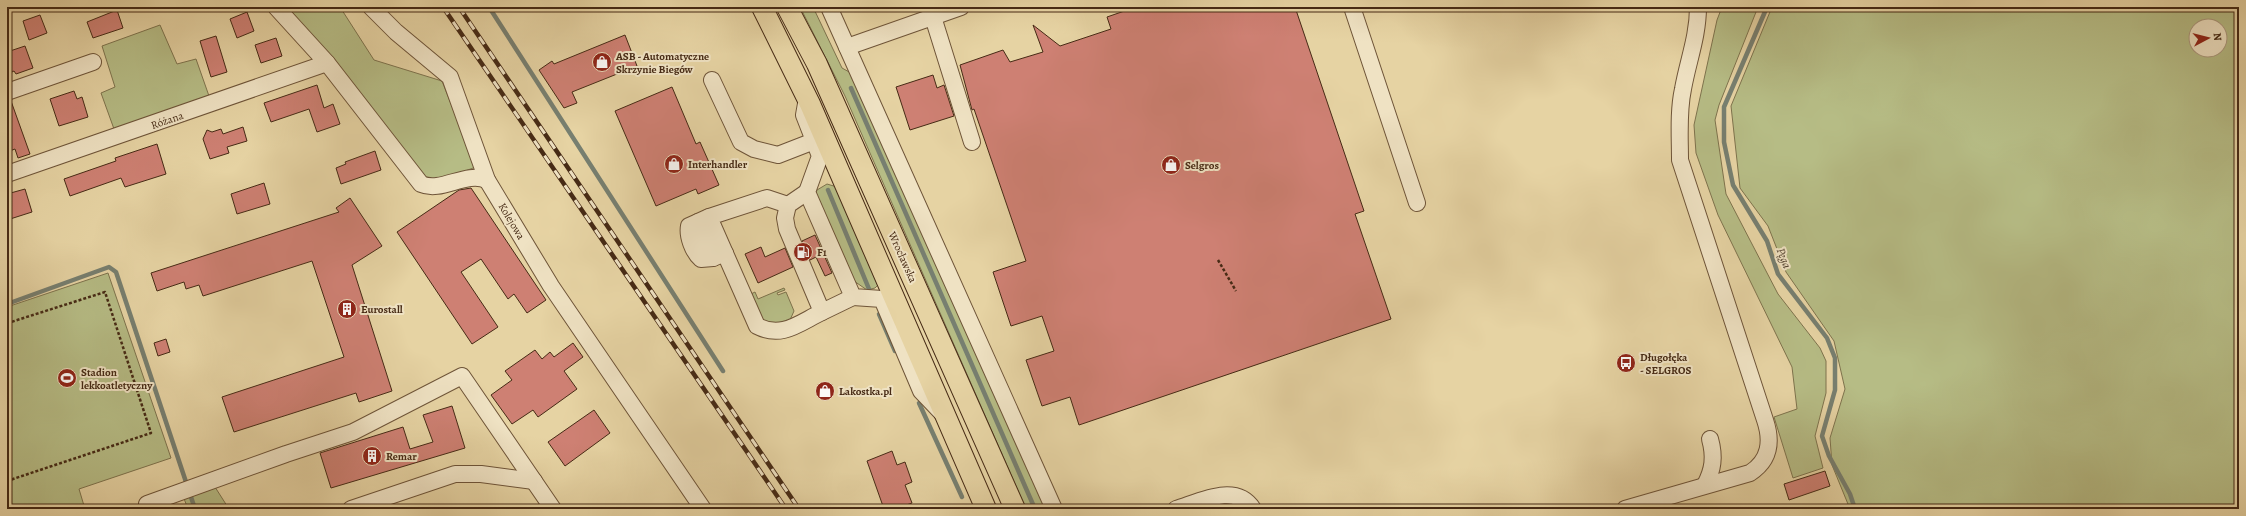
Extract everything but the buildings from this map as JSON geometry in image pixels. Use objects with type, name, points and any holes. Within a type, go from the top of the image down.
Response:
[{"type":"main road","points":[[762,7],[807,98],[986,509]]},
{"type":"main road","name":"Wrocławska","points":[[787,7],[817,64],[1015,509]]},
{"type":"street","points":[[276,7],[327,63],[421,184],[430,188],[478,177],[487,180]]},
{"type":"street","name":"Kolejowa","points":[[371,7],[396,32],[450,77],[487,180],[551,286],[703,509]]},
{"type":"street","points":[[829,7],[1054,509]]},
{"type":"street","points":[[847,47],[961,7]]},
{"type":"street","points":[[1352,7],[1417,203]]},
{"type":"street","points":[[1625,509],[1750,473],[1756,469],[1766,456],[1770,442],[1766,424],[1688,190],[1680,160],[1682,90],[1696,34],[1698,7]]},
{"type":"street","points":[[933,17],[972,142]]},
{"type":"street","points":[[7,92],[93,62]]},
{"type":"street","name":"Różana","points":[[7,174],[327,63]]},
{"type":"street","points":[[712,80],[741,142],[754,149],[778,155],[814,141]]},
{"type":"street","points":[[807,98],[804,115],[820,156],[807,192],[788,205],[785,218],[787,229],[822,312]]},
{"type":"street","points":[[807,192],[853,297]]},
{"type":"street","points":[[719,256],[701,259],[696,255],[688,231],[689,226],[767,198],[788,205]]},
{"type":"street","points":[[704,220],[719,256],[757,326],[766,330],[780,332],[853,297],[882,299],[921,391],[945,416]]},
{"type":"street","points":[[148,509],[147,504],[353,432],[462,376],[553,509]]},
{"type":"street","points":[[1705,486],[1711,474],[1714,454],[1710,440]]},
{"type":"street","points":[[360,507],[455,474],[481,474],[534,481]]},
{"type":"street","points":[[1176,509],[1226,494],[1240,496],[1253,509]]},
{"type":"path","points":[[1218,260],[1236,291]]},
{"type":"path","points":[[7,321],[11,322],[105,292],[151,433],[7,481]]},
{"type":"green space","points":[[284,7],[340,7],[374,60],[442,81],[476,167],[440,180],[426,178]]},
{"type":"green space","points":[[800,7],[813,7],[842,68],[851,73],[1046,509],[1026,509],[845,96]]},
{"type":"green space","points":[[1722,7],[1758,7],[1719,105],[1715,120],[1726,194],[1778,294],[1820,348],[1826,361],[1826,393],[1815,436],[1823,468],[1793,478],[1774,417],[1797,409],[1792,367],[1718,215],[1696,153],[1694,125],[1717,20]]},
{"type":"green space","points":[[1772,7],[2239,7],[2239,509],[1850,509],[1832,465],[1830,438],[1845,389],[1834,341],[1786,272],[1768,226],[1740,188],[1731,106]]},
{"type":"green space","points":[[160,25],[177,64],[196,59],[209,96],[114,129],[101,93],[115,87],[102,46]]},
{"type":"green space","points":[[827,184],[837,187],[880,283],[875,288],[867,290],[854,281],[814,197],[817,190]]},
{"type":"green space","points":[[108,273],[171,458],[79,489],[85,509],[7,509],[7,307]]},
{"type":"green space","points":[[784,288],[785,290],[777,293],[778,295],[786,292],[794,311],[790,320],[775,326],[763,323],[749,295],[755,292],[758,299]]},
{"type":"green space","points":[[215,487],[229,509],[188,509],[183,496]]},
{"type":"waterway","points":[[489,7],[723,371]]},
{"type":"waterway","name":"Pęga","points":[[1767,7],[1724,107],[1724,142],[1733,185],[1767,241],[1778,274],[1827,338],[1835,358],[1835,390],[1822,436],[1829,456],[1850,494],[1855,509]]},
{"type":"waterway","points":[[851,88],[1035,509]]},
{"type":"waterway","points":[[828,190],[869,289]]},
{"type":"waterway","points":[[7,304],[109,267],[116,272],[195,509]]},
{"type":"waterway","points":[[879,314],[895,351]]},
{"type":"waterway","points":[[919,403],[962,497]]},
{"type":"railway","points":[[443,7],[786,509]]},
{"type":"railway","points":[[459,7],[799,509]]},
{"type":"place","name":"ASB - Automatyczne Skrzynie Biegów","points":[[602,62]]},
{"type":"place","name":"Interhandler","points":[[674,164]]},
{"type":"place","name":"Selgros","points":[[1171,165]]},
{"type":"place","name":"F1","points":[[803,252]]},
{"type":"place","name":"Eurostall","points":[[347,309]]},
{"type":"place","name":"Długołęka - SELGROS","points":[[1626,363]]},
{"type":"place","name":"Stadion lekkoatletyczny","points":[[67,378]]},
{"type":"place","name":"Lakostka.pl","points":[[825,391]]},
{"type":"place","name":"Remar","points":[[372,456]]}]
